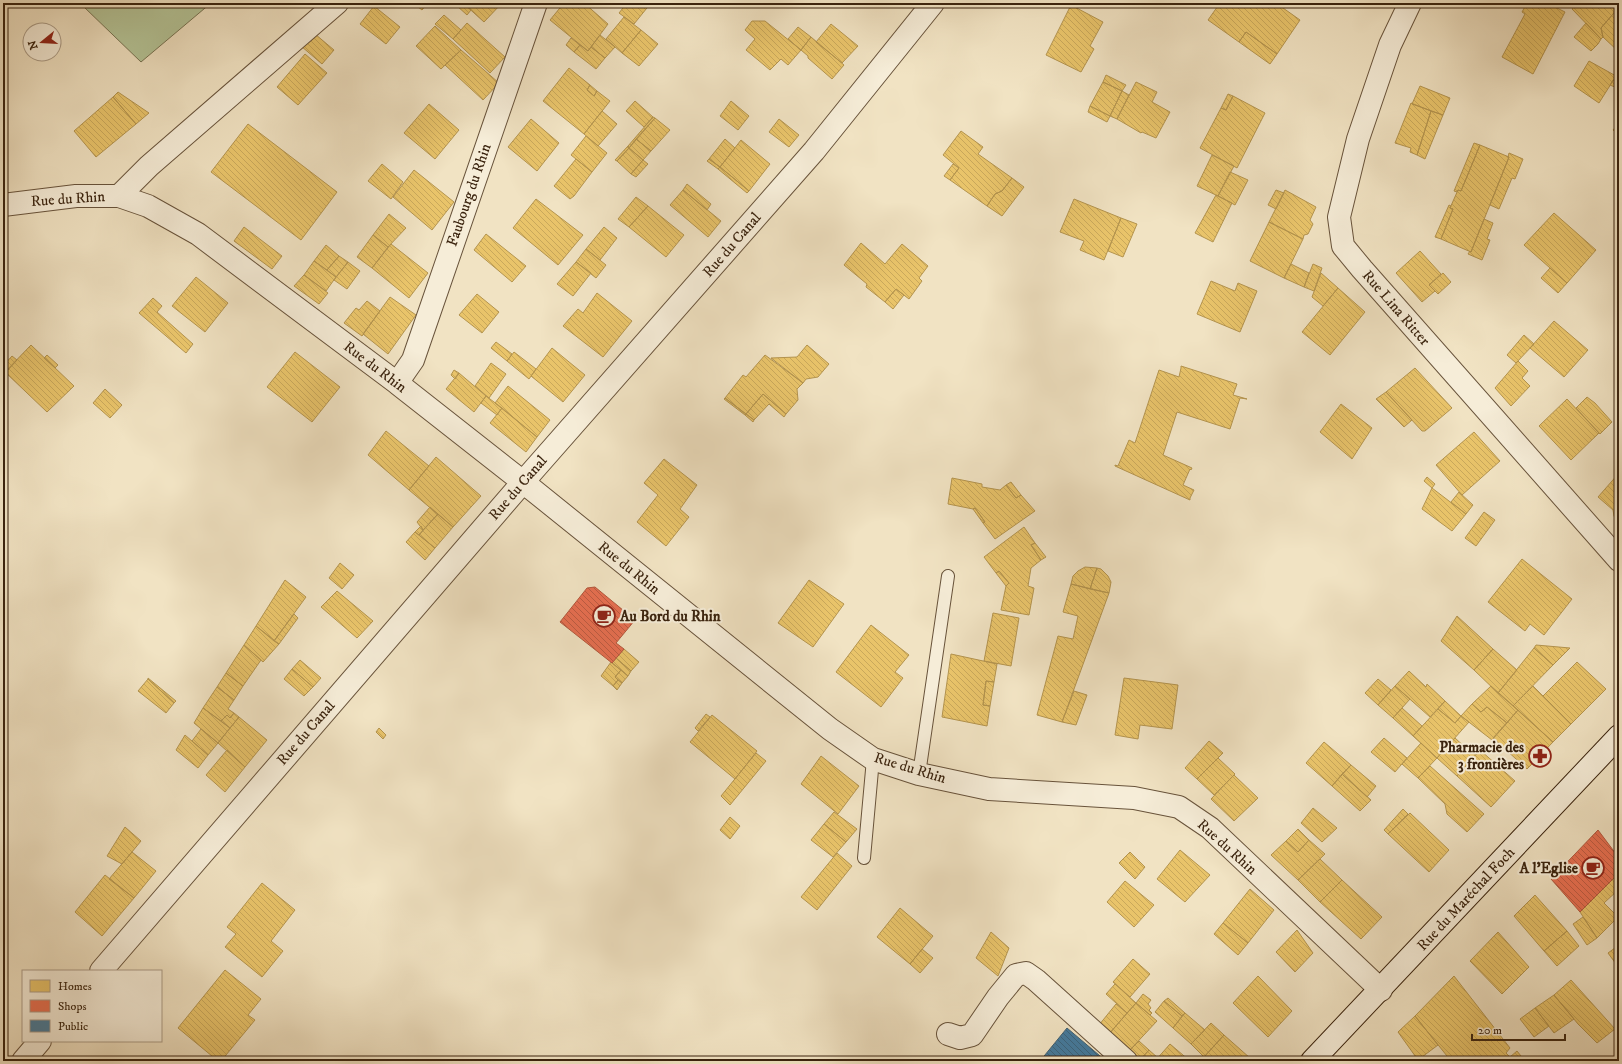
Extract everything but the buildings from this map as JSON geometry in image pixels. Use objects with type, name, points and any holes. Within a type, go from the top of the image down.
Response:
[{"type":"street","points":[[119,196],[149,166],[337,3]]},
{"type":"street","name":"Faubourg du Rhin","points":[[397,383],[412,360],[536,3]]},
{"type":"street","name":"Rue du Canal","points":[[102,970],[523,482],[814,151],[933,3]]},
{"type":"street","name":"Rue Lina Ritter","points":[[1410,3],[1390,45],[1358,139],[1339,217],[1343,246],[1619,560]]},
{"type":"street","name":"Rue du Rhin","points":[[3,206],[76,196],[119,196],[148,206],[198,234],[397,383],[523,482],[824,724],[872,759],[919,774],[989,788],[1134,798],[1179,807],[1210,828],[1380,990]]},
{"type":"street","name":"Rue du Maréchal Foch","points":[[1312,1061],[1619,736]]},
{"type":"street","points":[[948,1034],[960,1038],[972,1035],[1016,975],[1026,973],[1036,980],[1126,1061]]},
{"type":"street","points":[[23,1061],[39,1042]]},
{"type":"lane","points":[[919,774],[948,576]]},
{"type":"lane","points":[[864,858],[872,759]]},
{"type":"green space","points":[[70,3],[211,3],[141,62],[84,7]]},
{"type":"place","name":"Au Bord du Rhin","points":[[604,616]]},
{"type":"place","name":"Pharmacie des 3 frontières","points":[[1540,756]]},
{"type":"place","name":"A l'Eglise","points":[[1593,868]]}]
